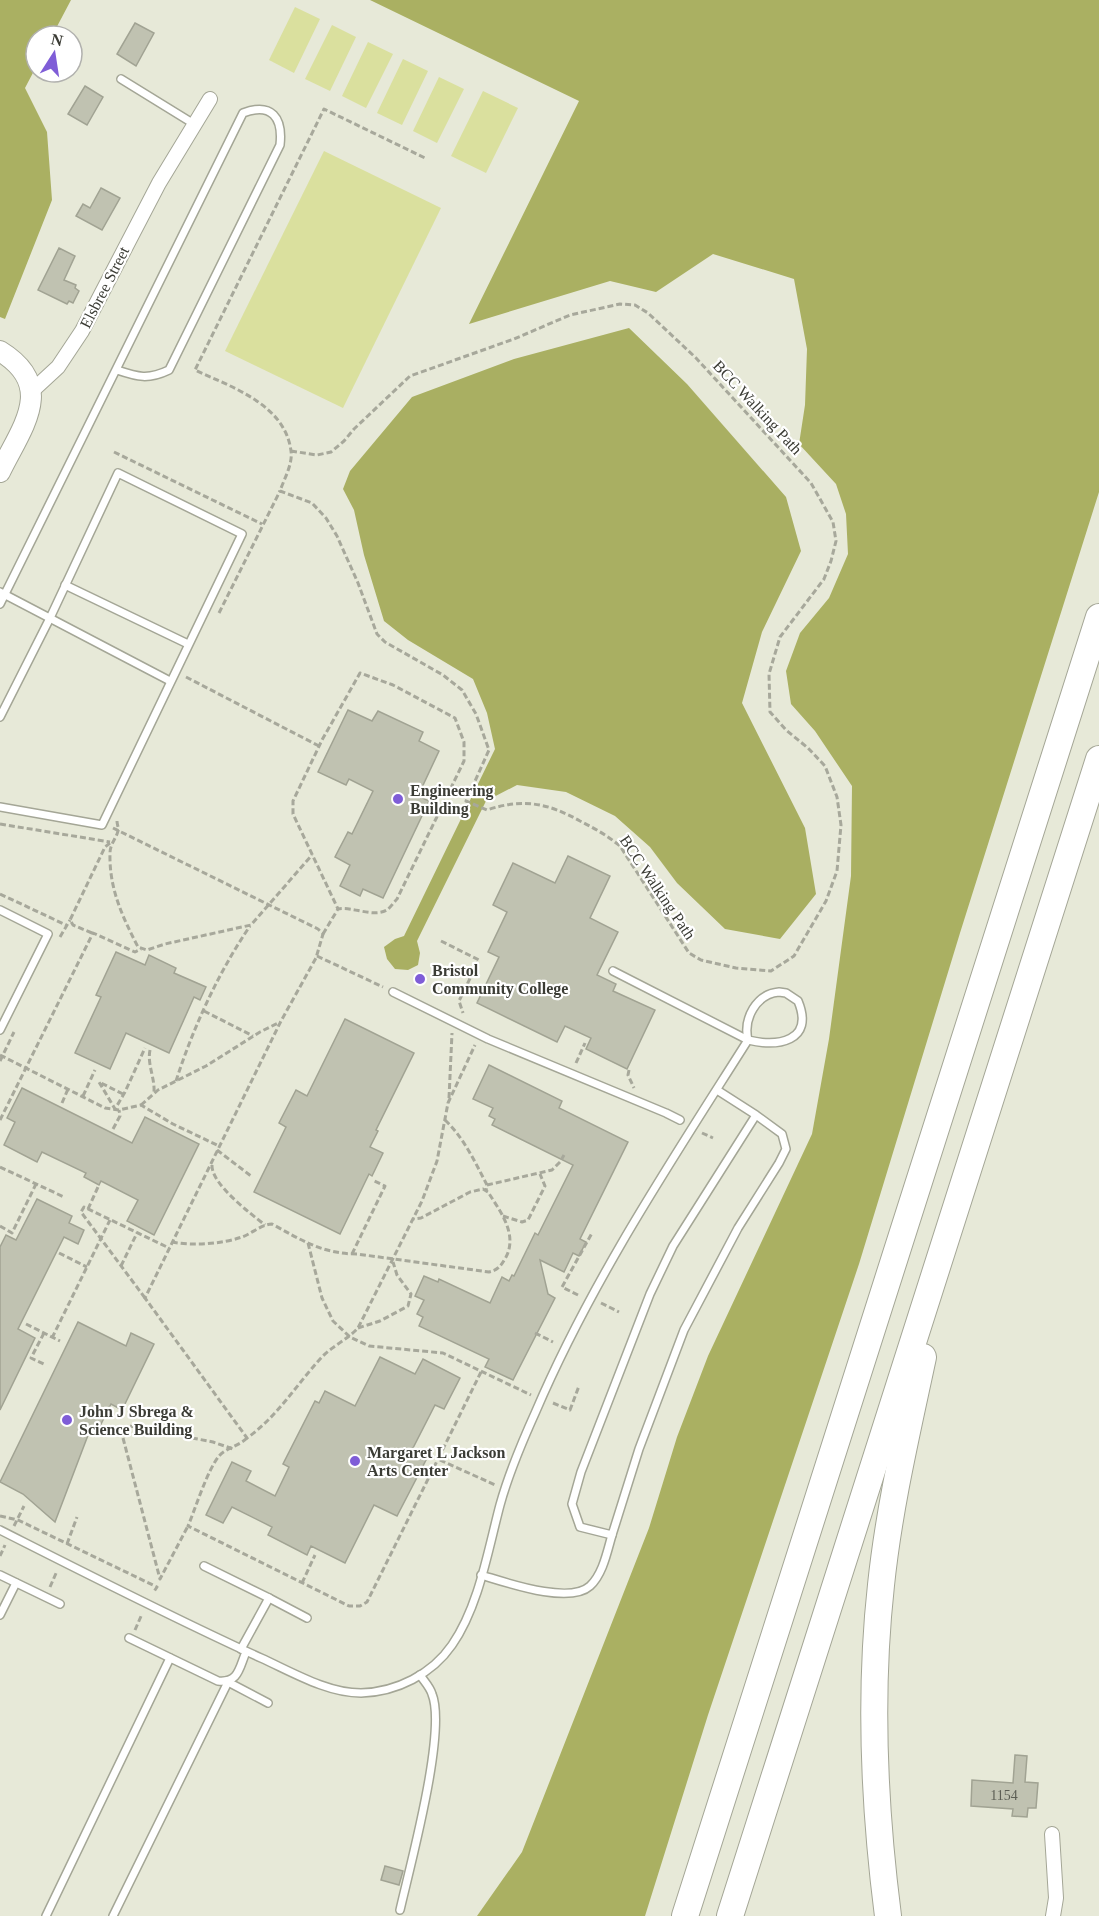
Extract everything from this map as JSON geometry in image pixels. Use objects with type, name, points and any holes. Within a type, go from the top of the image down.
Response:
[{"type":"highway","points":[[685,1916],[1099,617]]},
{"type":"highway","points":[[730,1916],[1099,759]]},
{"type":"highway","points":[[888,1916],[881,1856],[876,1774],[875,1683],[881,1585],[890,1522],[914,1400],[966,1176]]},
{"type":"street","name":"Elsbree Street","points":[[32,391],[58,367],[82,331],[144,210],[210,99]]},
{"type":"street","points":[[0,351],[21,367],[32,391],[27,416],[0,472]]},
{"type":"street","points":[[1052,1834],[1056,1898],[1053,1916]]},
{"type":"lane","points":[[121,80],[194,124]]},
{"type":"lane","points":[[0,604],[2,593],[117,370],[243,113],[252,110],[269,111],[278,119],[281,131],[280,145],[169,370],[156,376],[137,377],[117,370]]},
{"type":"lane","points":[[0,717],[50,618],[118,473],[242,534],[102,825],[0,807]]},
{"type":"lane","points":[[65,585],[188,644]]},
{"type":"lane","points":[[2,593],[170,681]]},
{"type":"lane","points":[[0,910],[48,934],[0,1030]]},
{"type":"lane","points":[[613,971],[748,1040],[766,1044],[789,1040],[800,1025],[802,1017],[798,1001],[786,993],[779,992],[761,997],[751,1014],[746,1034],[748,1040]]},
{"type":"lane","points":[[393,992],[480,1035],[680,1120]]},
{"type":"lane","points":[[0,1530],[195,1628],[316,1682],[347,1692],[369,1692],[390,1689],[420,1675],[442,1657],[456,1639],[467,1618],[511,1470],[545,1389],[586,1304],[748,1040]]},
{"type":"lane","points":[[481,1575],[524,1588],[566,1595],[589,1588],[602,1568],[639,1449],[684,1330],[738,1228],[786,1149],[782,1134],[754,1118],[717,1090]]},
{"type":"lane","points":[[612,1535],[580,1527],[572,1504],[581,1472],[650,1294],[673,1246],[754,1118]]},
{"type":"lane","points":[[204,1566],[307,1618]]},
{"type":"lane","points":[[0,1575],[60,1604]]},
{"type":"lane","points":[[0,1616],[16,1583]]},
{"type":"lane","points":[[113,1916],[228,1682],[234,1678],[268,1598]]},
{"type":"lane","points":[[129,1638],[218,1681],[228,1682],[268,1703]]},
{"type":"lane","points":[[46,1916],[170,1658]]},
{"type":"lane","points":[[400,1910],[434,1749],[433,1694],[420,1675]]},
{"type":"path","points":[[291,451],[283,428],[272,412],[257,401],[195,370],[324,109],[425,158]]},
{"type":"path","name":"BCC Walking Path","points":[[620,304],[635,305],[648,313],[696,358],[811,483],[833,522],[836,541],[824,579],[780,637],[769,674],[770,712],[825,766],[837,797],[841,825],[837,871],[826,901],[794,956],[771,971],[736,968],[701,960],[689,953],[620,846],[609,837],[561,810],[543,804],[504,804],[487,810],[466,801],[489,750],[476,714],[462,690],[443,675],[385,642],[376,634],[358,583],[337,536],[326,518],[312,503],[293,494],[279,491],[290,464],[291,451],[317,454],[331,452],[410,376],[514,339],[570,315],[620,304]]},
{"type":"path","points":[[114,452],[262,524]]},
{"type":"path","points":[[360,673],[393,685],[455,718],[464,742],[464,761],[396,898],[387,910],[375,912],[338,909],[293,814],[293,801],[319,746],[360,673]]},
{"type":"path","points":[[186,677],[319,746]]},
{"type":"path","points":[[103,823],[318,929],[323,934]]},
{"type":"path","points":[[0,824],[104,843],[111,842]]},
{"type":"path","points":[[118,831],[105,847],[70,921],[73,925],[135,952],[142,949]]},
{"type":"path","points":[[111,842],[112,889],[123,919],[138,947],[147,950],[251,925]]},
{"type":"path","points":[[176,1081],[185,1053],[237,945],[251,925],[312,855]]},
{"type":"path","points":[[0,894],[66,925]]},
{"type":"path","points":[[145,1298],[281,1021],[317,956],[323,934],[338,909]]},
{"type":"path","points":[[0,1120],[93,933]]},
{"type":"path","points":[[441,941],[479,960],[459,1002],[463,1013],[480,1035],[448,1103]]},
{"type":"path","points":[[317,956],[393,992]]},
{"type":"path","points":[[204,1011],[254,1036]]},
{"type":"path","points":[[0,1055],[105,1108],[117,1109],[141,1105],[154,1093],[206,1066],[281,1021]]},
{"type":"path","points":[[123,1438],[160,1579],[188,1526],[220,1454],[233,1449],[261,1428],[323,1356],[350,1337],[358,1328],[393,1261],[432,1177],[448,1103],[453,1022]]},
{"type":"path","points":[[571,1074],[585,1042]]},
{"type":"path","points":[[117,1109],[145,1048]]},
{"type":"path","points":[[150,1050],[148,1058],[155,1080],[154,1093]]},
{"type":"path","points":[[82,1096],[95,1070]]},
{"type":"path","points":[[113,1129],[120,1116],[99,1082],[123,1094]]},
{"type":"path","points":[[62,1103],[68,1089]]},
{"type":"path","points":[[141,1105],[218,1148],[238,1168],[251,1176]]},
{"type":"path","points":[[445,1120],[456,1131],[487,1185],[486,1191]]},
{"type":"path","points":[[702,1133],[713,1138]]},
{"type":"path","points":[[487,1185],[552,1170],[564,1155]]},
{"type":"path","points":[[212,1161],[211,1170],[218,1183],[265,1225]]},
{"type":"path","points":[[0,1167],[64,1197]]},
{"type":"path","points":[[502,1215],[522,1222],[528,1220],[546,1186],[540,1174]]},
{"type":"path","points":[[352,1254],[385,1186],[372,1180]]},
{"type":"path","points":[[0,1226],[12,1233],[36,1184]]},
{"type":"path","points":[[88,1209],[98,1186]]},
{"type":"path","points":[[172,1242],[211,1242],[240,1238],[265,1225],[272,1224],[308,1244],[338,1254],[489,1272],[502,1265],[511,1242],[502,1215],[486,1191],[478,1189],[421,1218],[413,1219]]},
{"type":"path","points":[[169,1248],[84,1207],[81,1212],[247,1438]]},
{"type":"path","points":[[52,1338],[110,1220]]},
{"type":"path","points":[[122,1266],[137,1233]]},
{"type":"path","points":[[578,1295],[562,1287],[592,1233]]},
{"type":"path","points":[[308,1244],[322,1298],[333,1321],[350,1337],[369,1346],[443,1353],[531,1395]]},
{"type":"path","points":[[59,1253],[87,1267]]},
{"type":"path","points":[[358,1328],[380,1321],[408,1306],[411,1294],[397,1275],[393,1261]]},
{"type":"path","points":[[601,1304],[619,1312]]},
{"type":"path","points":[[27,1324],[60,1341]]},
{"type":"path","points":[[44,1333],[32,1358],[44,1364]]},
{"type":"path","points":[[535,1333],[553,1342]]},
{"type":"path","points":[[188,1526],[349,1606],[360,1606],[368,1602],[481,1372]]},
{"type":"path","points":[[553,1403],[570,1410],[579,1386]]},
{"type":"path","points":[[130,1426],[213,1442],[233,1449]]},
{"type":"path","points":[[438,1459],[505,1490]]},
{"type":"path","points":[[14,1526],[24,1506]]},
{"type":"path","points":[[0,1516],[18,1520],[157,1587],[153,1593]]},
{"type":"path","points":[[65,1550],[77,1517]]},
{"type":"path","points":[[0,1556],[6,1543]]},
{"type":"path","points":[[302,1583],[315,1555]]},
{"type":"path","points":[[49,1590],[57,1569]]},
{"type":"path","points":[[134,1631],[142,1613]]},
{"type":"shaded area","points":[[0,0],[71,0],[58,24],[24,24],[24,84],[27,84],[25,88],[47,132],[52,200],[5,319],[0,317]]},
{"type":"shaded area","points":[[370,0],[1099,0],[1099,492],[960,933],[859,1264],[708,1715],[645,1916],[477,1916],[522,1852],[649,1528],[677,1437],[708,1356],[812,1134],[829,1039],[851,876],[852,786],[815,731],[791,704],[786,671],[800,633],[829,598],[848,554],[846,514],[836,484],[799,444],[805,405],[807,349],[794,279],[713,254],[656,292],[610,281],[469,324],[579,101]]},
{"type":"shaded area","points":[[295,7],[320,19],[294,73],[269,60]]},
{"type":"shaded area","points":[[332,25],[356,37],[330,91],[305,79]]},
{"type":"shaded area","points":[[368,42],[393,54],[366,108],[342,96]]},
{"type":"shaded area","points":[[403,59],[428,71],[402,125],[377,113]]},
{"type":"shaded area","points":[[439,77],[464,89],[437,143],[413,131]]},
{"type":"shaded area","points":[[483,91],[518,108],[486,173],[451,156]]},
{"type":"shaded area","points":[[324,151],[441,208],[343,408],[225,351]]},
{"type":"shaded area","points":[[629,328],[687,384],[786,497],[801,551],[762,632],[742,703],[805,828],[816,894],[780,939],[725,929],[677,883],[650,847],[615,816],[566,792],[517,785],[486,801],[417,941],[420,953],[418,965],[408,970],[395,969],[387,959],[384,947],[404,936],[495,749],[487,713],[473,679],[408,640],[384,621],[364,555],[354,510],[343,489],[350,471],[412,397],[514,359]]},
{"type":"building","points":[[135,23],[154,33],[136,66],[117,54]]},
{"type":"building","points":[[85,86],[103,97],[87,125],[68,114]]},
{"type":"building","points":[[101,188],[120,198],[102,230],[76,216],[83,204],[90,208]]},
{"type":"building","points":[[59,248],[75,256],[64,280],[76,285],[75,288],[79,291],[73,303],[69,301],[67,304],[38,290]]},
{"type":"building","name":"Engineering Building","points":[[348,710],[372,721],[378,711],[423,732],[419,741],[439,751],[418,796],[429,801],[383,898],[363,889],[360,896],[340,886],[350,865],[335,857],[348,832],[352,834],[373,791],[349,779],[346,785],[318,772]]},
{"type":"building","points":[[568,856],[610,876],[590,918],[618,932],[597,975],[616,984],[613,991],[655,1010],[627,1069],[586,1049],[591,1038],[565,1026],[557,1042],[477,1003],[499,957],[488,952],[507,912],[493,905],[513,863],[555,883]]},
{"type":"building","points":[[116,952],[145,965],[149,955],[176,968],[174,973],[206,987],[200,1000],[194,997],[169,1053],[126,1033],[110,1069],[75,1053],[101,997],[96,995]]},
{"type":"building","points":[[345,1019],[414,1053],[370,1147],[383,1153],[372,1176],[369,1174],[340,1234],[254,1192],[286,1127],[279,1123],[296,1090],[307,1096]]},
{"type":"building","points":[[489,1065],[562,1101],[559,1108],[628,1142],[580,1239],[586,1242],[579,1256],[573,1253],[564,1272],[540,1260],[548,1294],[555,1298],[513,1380],[485,1367],[489,1359],[419,1326],[423,1317],[417,1314],[424,1300],[415,1296],[424,1276],[438,1282],[439,1279],[490,1303],[502,1277],[509,1281],[512,1275],[514,1276],[535,1233],[538,1235],[573,1165],[492,1125],[495,1119],[489,1116],[493,1108],[473,1099]]},
{"type":"building","points":[[22,1088],[132,1143],[145,1117],[199,1144],[154,1235],[127,1221],[138,1200],[101,1181],[99,1185],[84,1177],[86,1173],[42,1152],[37,1162],[4,1145],[15,1122],[7,1118]]},
{"type":"building","points":[[37,1199],[72,1216],[69,1223],[84,1230],[78,1244],[64,1237],[18,1329],[35,1338],[0,1410],[0,1247],[6,1235],[16,1240]]},
{"type":"building","name":"John J Sbrega & Science Building","points":[[78,1322],[126,1346],[131,1333],[154,1344],[122,1410],[111,1404],[97,1432],[90,1430],[55,1522],[23,1494],[0,1482]]},
{"type":"building","name":"Margaret L Jackson Arts Center","points":[[380,1357],[415,1374],[423,1359],[460,1378],[444,1409],[435,1405],[411,1452],[426,1460],[397,1516],[374,1505],[345,1563],[311,1546],[307,1555],[268,1535],[272,1527],[232,1507],[223,1523],[206,1515],[232,1462],[251,1471],[246,1481],[275,1496],[289,1467],[283,1464],[315,1401],[319,1403],[325,1391],[355,1406]]},
{"type":"building","points":[[1015,1755],[1027,1756],[1025,1782],[1038,1783],[1036,1808],[1028,1808],[1027,1817],[1012,1816],[1013,1809],[971,1806],[972,1780],[1013,1783]]},
{"type":"building","points":[[385,1866],[403,1871],[399,1885],[381,1880]]},
{"type":"place","name":"Engineering Building","points":[[398,799]]},
{"type":"place","name":"Bristol Community College","points":[[420,979]]},
{"type":"place","name":"John J Sbrega & Science Building","points":[[67,1420]]},
{"type":"place","name":"Margaret L Jackson Arts Center","points":[[355,1461]]}]
